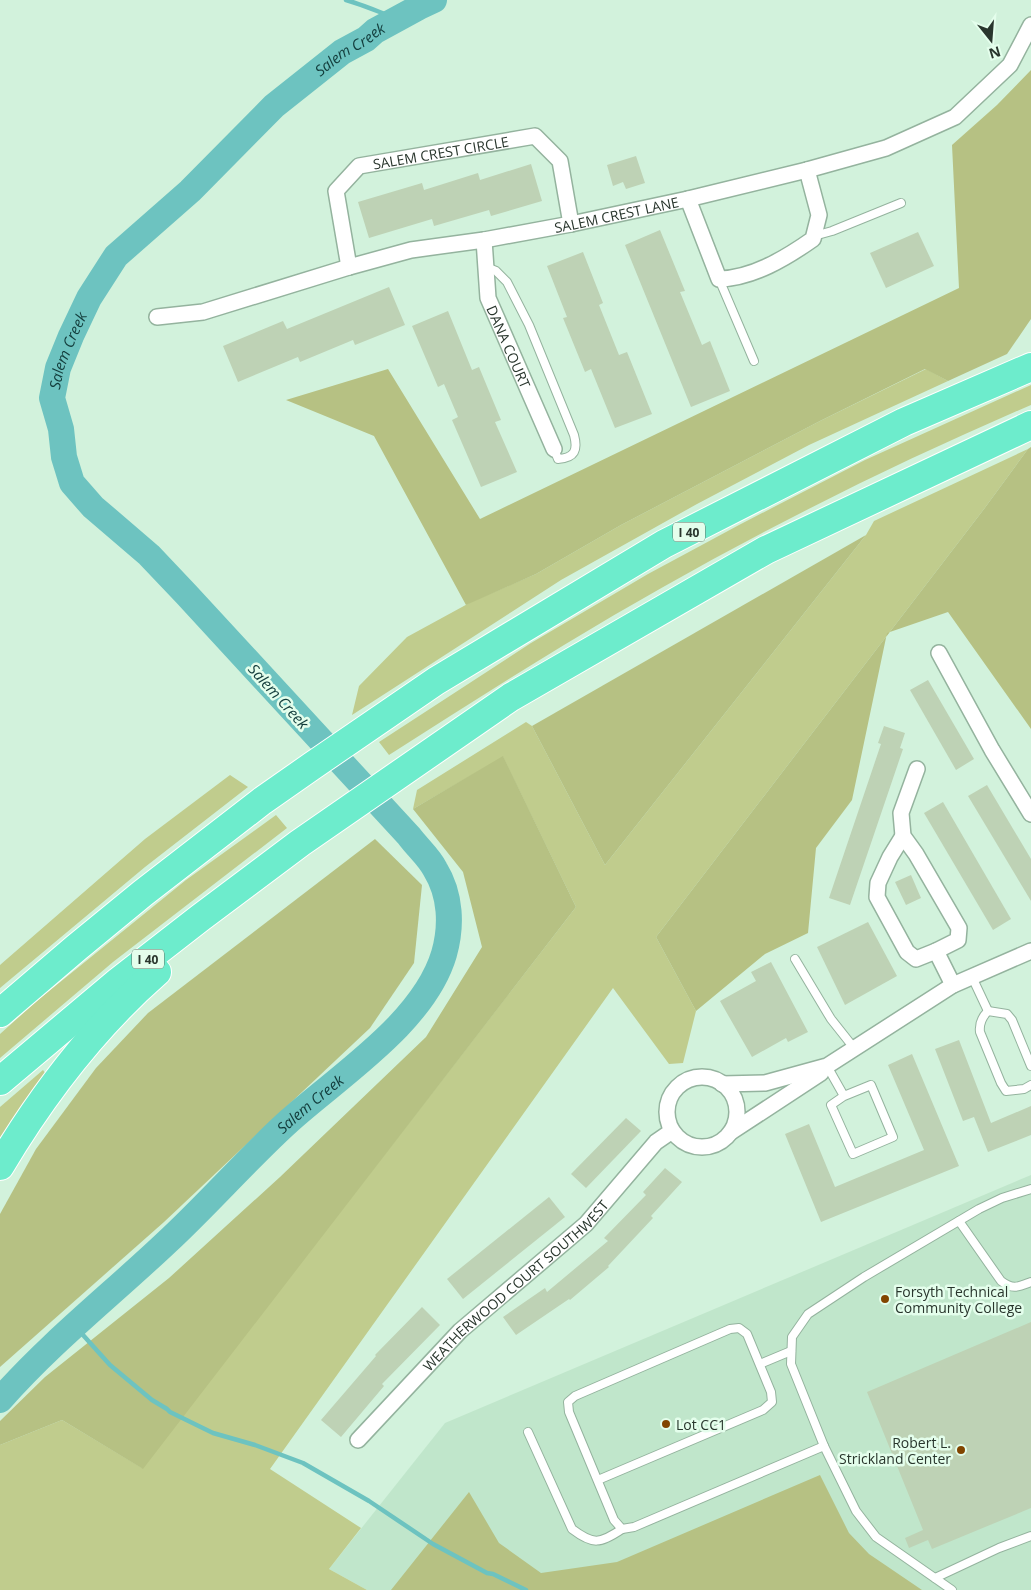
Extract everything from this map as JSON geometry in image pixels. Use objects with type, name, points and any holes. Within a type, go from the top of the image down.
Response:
[{"type":"highway","name":"I 40","points":[[0,1013],[136,899],[262,801],[436,681],[664,544],[904,422],[1031,367]]},
{"type":"highway","name":"I 40","points":[[0,1080],[161,948],[300,843],[511,697],[766,550],[1031,424]]},
{"type":"highway","points":[[0,1166],[59,1077],[94,1034],[170,960],[272,880],[300,843]]},
{"type":"street","name":"SALEM CREST LANE","points":[[157,317],[203,312],[411,250],[484,240],[571,224],[688,199],[807,170],[886,148],[955,117],[1010,65],[1031,25]]},
{"type":"street","name":"SALEM CREST CIRCLE","points":[[349,267],[336,191],[359,166],[534,136],[560,161],[571,224]]},
{"type":"street","points":[[688,199],[719,279],[734,279],[785,259],[813,240],[818,215],[807,170]]},
{"type":"street","name":"DANA COURT","points":[[484,240],[488,298],[554,450]]},
{"type":"street","points":[[939,653],[992,750],[1031,814]]},
{"type":"street","points":[[903,836],[878,882],[877,897],[908,952],[916,959],[958,940],[959,928],[916,854],[903,836],[901,814],[917,769]]},
{"type":"street","points":[[936,951],[953,985]]},
{"type":"street","points":[[730,1132],[735,1123],[736,1106],[730,1091],[722,1084],[711,1079],[700,1078],[688,1081],[678,1087],[671,1097],[667,1108],[668,1120],[672,1131],[680,1140],[690,1145],[701,1147],[717,1143],[730,1132],[820,1074],[827,1066],[953,985],[1031,951]]},
{"type":"street","points":[[722,1084],[765,1083],[827,1066]]},
{"type":"street","name":"WEATHERWOOD COURT SOUTHWEST","points":[[358,1440],[460,1331],[586,1224],[656,1142],[672,1131]]},
{"type":"lane","points":[[814,236],[832,231],[901,203]]},
{"type":"lane","points":[[486,267],[496,271],[507,282],[528,326],[574,435],[577,445],[574,453],[566,459],[558,459],[554,450]]},
{"type":"lane","points":[[719,279],[754,361]]},
{"type":"lane","points":[[795,958],[831,1019],[854,1048]]},
{"type":"lane","points":[[972,977],[988,1011]]},
{"type":"lane","points":[[988,1011],[1007,1014],[1012,1020],[1031,1066]]},
{"type":"lane","points":[[988,1011],[983,1016],[980,1032],[1001,1083],[1006,1091],[1024,1089],[1031,1085]]},
{"type":"lane","points":[[827,1066],[844,1096]]},
{"type":"lane","points":[[871,1085],[893,1137],[852,1154],[831,1105],[844,1096],[871,1085]]},
{"type":"lane","points":[[952,1590],[876,1537],[856,1511],[824,1446],[791,1364],[792,1337],[808,1314],[864,1277],[1002,1198],[1031,1188]]},
{"type":"lane","points":[[959,1221],[1001,1281],[1009,1287],[1019,1287],[1031,1282]]},
{"type":"lane","points":[[598,1480],[763,1410],[772,1402],[771,1392],[747,1334],[740,1328],[730,1329],[575,1396],[568,1402],[569,1412],[614,1520],[622,1529]]},
{"type":"lane","points":[[760,1364],[791,1351]]},
{"type":"lane","points":[[528,1432],[572,1529],[586,1540],[599,1541],[622,1529],[634,1527],[824,1446]]},
{"type":"lane","points":[[935,1578],[999,1548],[1031,1536]]},
{"type":"shaded area","name":"Forsyth Technical Community College","points":[[1031,1175],[1031,1590],[367,1590],[329,1569],[445,1423]]},
{"type":"green space","points":[[1031,70],[1031,319],[1007,354],[948,381],[925,369],[820,421],[621,525],[536,574],[466,605],[374,436],[286,400],[388,369],[480,519],[959,288],[952,145],[997,105]]},
{"type":"green space","points":[[926,369],[948,381],[809,445],[697,504],[561,580],[352,715],[359,686],[407,637],[473,601],[536,574],[621,525],[820,421]]},
{"type":"green space","points":[[1031,385],[1031,405],[852,487],[735,547],[564,645],[389,755],[379,742],[531,643],[648,574],[865,460]]},
{"type":"green space","points":[[1031,447],[1031,729],[948,612],[890,632]]},
{"type":"green space","points":[[1028,449],[656,937],[696,1011],[683,1063],[669,1064],[613,988],[270,1469],[361,1528],[329,1569],[367,1590],[0,1590],[0,1445],[62,1420],[142,1468],[576,907],[503,757],[413,809],[417,790],[526,722],[532,726],[605,865],[866,535],[874,521]]},
{"type":"green space","points":[[866,535],[605,865],[532,726]]},
{"type":"green space","points":[[886,637],[852,800],[816,848],[808,933],[765,954],[696,1011],[656,937]]},
{"type":"green space","points":[[503,756],[576,907],[143,1469],[62,1420],[0,1445],[0,1421],[45,1377],[169,1278],[280,1177],[426,1037],[482,947],[463,872],[413,809]]},
{"type":"green space","points":[[230,775],[248,787],[145,867],[0,988],[0,965],[145,839]]},
{"type":"green space","points":[[276,815],[287,828],[113,962],[0,1058],[0,1034],[38,1000],[186,880]]},
{"type":"green space","points":[[375,839],[422,885],[414,963],[370,1028],[164,1222],[0,1367],[0,1214],[36,1149],[96,1068],[148,1013]]},
{"type":"green space","points":[[43,1070],[48,1077],[0,1149],[0,1107]]},
{"type":"green space","points":[[820,1475],[849,1533],[869,1554],[922,1590],[391,1590],[469,1492],[499,1543],[541,1573],[617,1562]]},
{"type":"building","points":[[636,156],[645,183],[626,189],[623,182],[613,186],[607,165]]},
{"type":"building","points":[[531,164],[542,201],[491,216],[489,210],[434,226],[432,219],[369,238],[358,202],[422,183],[424,190],[478,173],[480,180]]},
{"type":"building","points":[[660,230],[685,291],[680,292],[702,345],[710,341],[730,391],[691,407],[625,245]]},
{"type":"building","points":[[918,232],[934,266],[886,288],[870,253]]},
{"type":"building","points":[[583,252],[603,303],[599,305],[619,355],[627,352],[652,414],[615,428],[591,369],[585,372],[563,318],[567,317],[547,266]]},
{"type":"building","points":[[389,287],[405,325],[355,345],[353,340],[300,362],[298,357],[238,382],[223,346],[283,321],[287,329]]},
{"type":"building","points":[[448,311],[472,370],[479,367],[501,420],[495,422],[517,472],[481,487],[452,420],[458,417],[444,384],[438,387],[412,326]]},
{"type":"building","points":[[928,680],[974,759],[956,770],[910,690]]},
{"type":"building","points":[[884,726],[905,733],[900,748],[903,749],[850,905],[829,898],[881,744],[878,743]]},
{"type":"building","points":[[987,785],[1031,859],[1031,901],[968,796]]},
{"type":"building","points":[[943,802],[1011,919],[993,930],[924,813]]},
{"type":"building","points":[[911,875],[921,898],[906,905],[895,882]]},
{"type":"building","points":[[868,922],[897,976],[845,1005],[817,947]]},
{"type":"building","points":[[771,962],[808,1032],[788,1042],[786,1038],[752,1057],[720,1001],[756,981],[751,972]]},
{"type":"building","points":[[959,1040],[991,1123],[1031,1106],[1031,1135],[988,1152],[974,1117],[963,1121],[935,1049]]},
{"type":"building","points":[[912,1054],[959,1166],[821,1222],[785,1134],[809,1124],[835,1187],[924,1150],[888,1065]]},
{"type":"building","points":[[626,1118],[641,1131],[586,1188],[571,1174]]},
{"type":"building","points":[[665,1168],[682,1182],[651,1216],[653,1218],[609,1267],[570,1300],[516,1335],[503,1317],[545,1288],[547,1292],[608,1241],[604,1238],[646,1195],[643,1192]]},
{"type":"building","points":[[549,1197],[565,1217],[463,1299],[447,1279]]},
{"type":"building","points":[[422,1307],[440,1325],[382,1384],[384,1386],[341,1437],[321,1420],[375,1355]]},
{"type":"building","name":"Robert L. Strickland Center","points":[[1031,1322],[1031,1508],[932,1549],[928,1540],[909,1548],[905,1538],[923,1530],[867,1392]]},
{"type":"waterway","points":[[346,0],[398,19]]},
{"type":"waterway","name":"Salem Creek","points":[[0,1400],[60,1338],[183,1227],[273,1136],[400,1025],[419,1002],[434,979],[444,954],[447,943],[449,911],[444,889],[430,860],[149,555],[93,507],[72,483],[64,457],[61,429],[52,398],[58,368],[71,336],[89,298],[116,256],[190,191],[274,106],[342,52],[366,39],[375,31],[434,0]]},
{"type":"waterway","points":[[74,1325],[110,1365],[152,1400],[170,1412],[213,1433],[255,1445],[303,1463],[369,1501],[433,1544],[487,1573],[526,1590]]},
{"type":"place","name":"Forsyth Technical Community College","points":[[885,1299]]},
{"type":"place","name":"Lot CC1","points":[[666,1424]]},
{"type":"place","name":"Robert L. Strickland Center","points":[[961,1450]]}]
